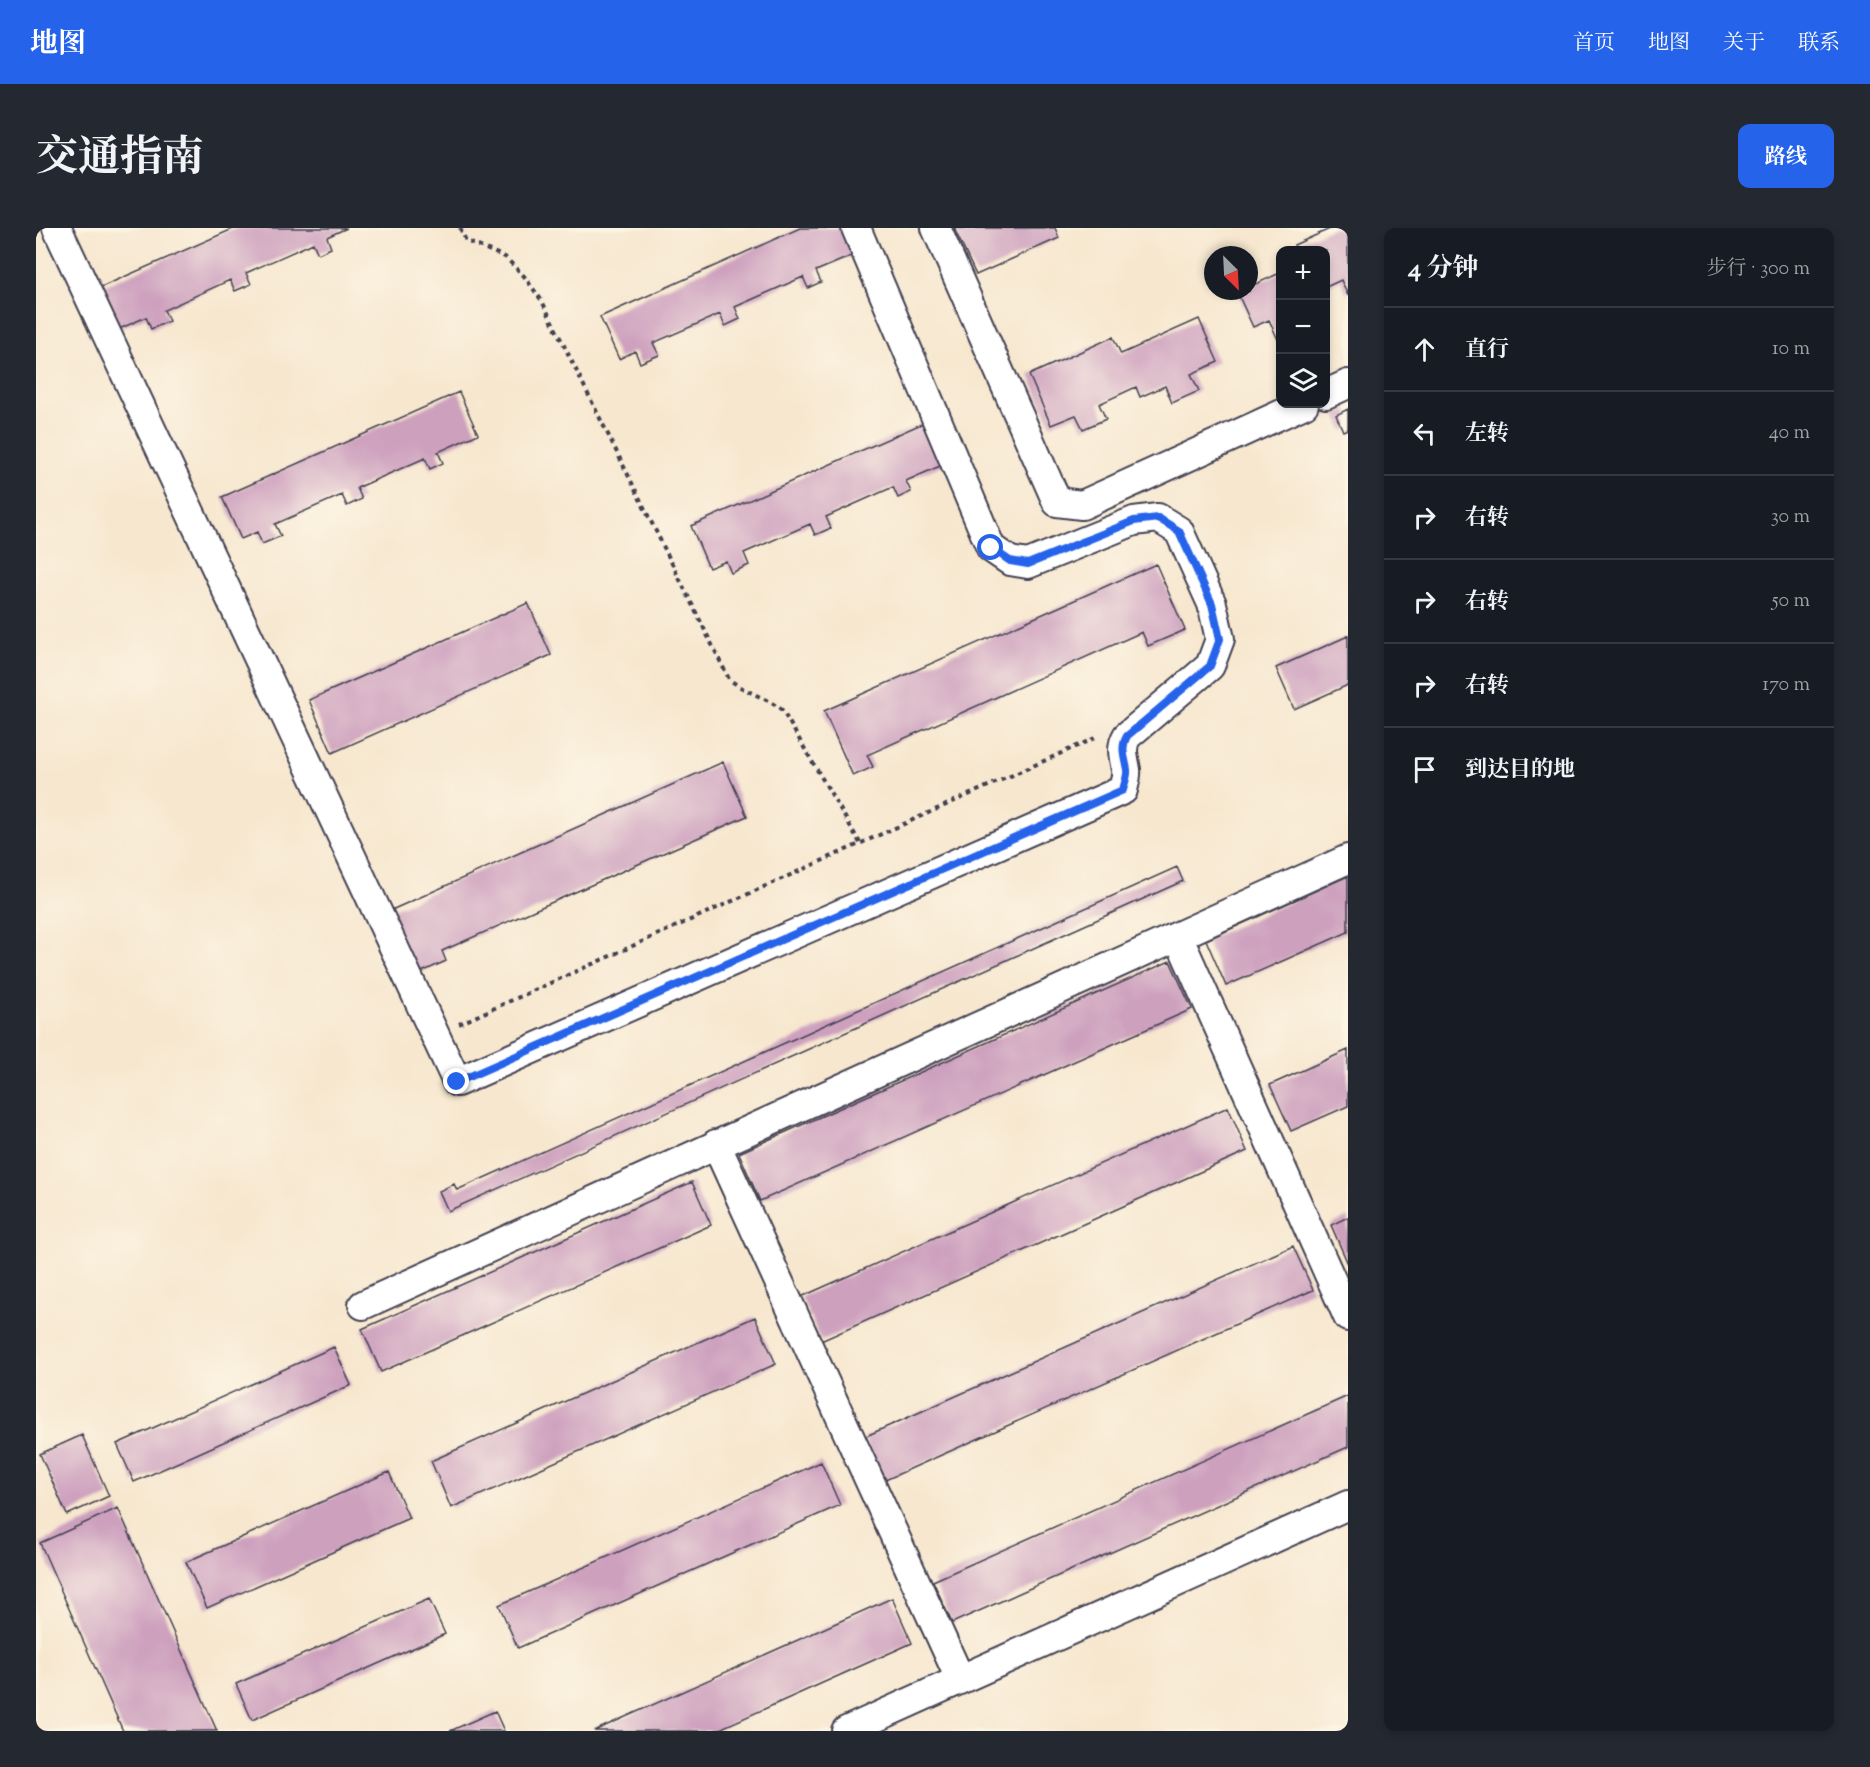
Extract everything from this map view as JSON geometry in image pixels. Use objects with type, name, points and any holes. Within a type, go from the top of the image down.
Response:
[{"type":"lane","points":[[57,228],[457,1082],[1123,790],[1127,772],[1123,758],[1123,742],[1127,736],[1210,666],[1220,639],[1212,604],[1179,531],[1158,518],[1134,521],[1028,564],[1010,561],[991,548],[856,228]]},
{"type":"lane","points":[[936,228],[1057,502],[1082,505],[1295,408]]},
{"type":"lane","points":[[1330,392],[1348,384]]},
{"type":"lane","points":[[363,1305],[1348,859]]},
{"type":"lane","points":[[1178,936],[1348,1317]]},
{"type":"lane","points":[[716,1144],[960,1679]]},
{"type":"lane","points":[[846,1731],[1348,1505]]},
{"type":"path","points":[[460,228],[466,241],[505,257],[524,276],[542,301],[729,679],[742,689],[765,696],[782,710],[860,843]]},
{"type":"path","points":[[435,1035],[1110,731],[1127,736]]},
{"type":"building","points":[[235,228],[347,228],[327,237],[331,248],[318,254],[313,243],[246,273],[251,284],[235,291],[230,280],[164,310],[169,321],[151,329],[146,317],[117,330],[99,288]]},
{"type":"building","points":[[800,228],[845,228],[856,254],[816,271],[821,282],[808,288],[803,277],[735,307],[740,319],[725,326],[720,314],[653,343],[659,355],[640,363],[635,351],[619,359],[600,317]]},
{"type":"building","points":[[954,228],[1055,228],[1059,238],[976,275]]},
{"type":"building","points":[[1332,228],[1348,228],[1348,296],[1341,280],[1330,285],[1330,246],[1294,245]]},
{"type":"building","points":[[1276,275],[1276,335],[1269,320],[1253,327],[1241,300],[1258,300],[1258,283]]},
{"type":"building","points":[[1199,319],[1218,362],[1191,374],[1199,391],[1172,403],[1165,386],[1140,397],[1136,387],[1099,404],[1106,419],[1083,429],[1076,415],[1051,425],[1029,375],[1113,337],[1121,354]]},
{"type":"building","points":[[459,392],[478,434],[438,452],[443,463],[430,469],[425,458],[357,488],[362,499],[347,506],[342,495],[275,524],[281,536],[262,544],[257,532],[241,539],[222,497]]},
{"type":"building","points":[[1348,409],[1348,429],[1343,431],[1336,415]]},
{"type":"building","points":[[928,421],[947,463],[906,481],[911,492],[898,498],[893,487],[826,517],[831,528],[815,535],[810,524],[744,553],[749,565],[731,573],[726,561],[709,568],[691,526]]},
{"type":"building","points":[[1156,564],[1185,630],[1148,646],[1142,632],[867,755],[873,767],[853,776],[824,711]]},
{"type":"building","points":[[528,603],[551,655],[332,753],[309,700]]},
{"type":"building","points":[[1348,636],[1348,685],[1294,709],[1276,668]]},
{"type":"building","points":[[723,762],[747,816],[442,951],[446,961],[415,975],[387,912]]},
{"type":"building","points":[[1177,867],[1183,881],[448,1211],[439,1191],[454,1184],[457,1190]]},
{"type":"building","points":[[1348,876],[1348,932],[1226,986],[1206,940]]},
{"type":"building","points":[[1170,961],[1192,1009],[760,1201],[739,1153]]},
{"type":"building","points":[[1348,1050],[1348,1106],[1291,1131],[1270,1085]]},
{"type":"building","points":[[1228,1107],[1247,1151],[821,1341],[801,1297]]},
{"type":"building","points":[[692,1182],[711,1225],[381,1372],[362,1329]]},
{"type":"building","points":[[1348,1217],[1348,1264],[1331,1225]]},
{"type":"building","points":[[1293,1246],[1313,1290],[883,1481],[864,1437]]},
{"type":"building","points":[[755,1317],[776,1364],[451,1508],[431,1461]]},
{"type":"building","points":[[334,1347],[351,1385],[134,1482],[117,1444]]},
{"type":"building","points":[[1348,1396],[1348,1447],[952,1623],[933,1581]]},
{"type":"building","points":[[82,1435],[109,1496],[67,1515],[40,1454]]},
{"type":"building","points":[[821,1462],[840,1505],[518,1648],[499,1605]]},
{"type":"building","points":[[389,1472],[409,1518],[207,1608],[186,1562]]},
{"type":"building","points":[[118,1508],[217,1731],[123,1731],[40,1543]]},
{"type":"building","points":[[892,1598],[912,1643],[715,1731],[594,1731]]},
{"type":"building","points":[[429,1599],[445,1634],[252,1720],[236,1684]]},
{"type":"building","points":[[495,1711],[504,1731],[450,1731]]},
{"type":"route","points":[[457,1082],[1123,790],[1127,772],[1123,758],[1123,742],[1127,736],[1210,666],[1220,639],[1212,604],[1179,531],[1158,518],[1134,521],[1028,564],[1010,561],[991,548]]}]
